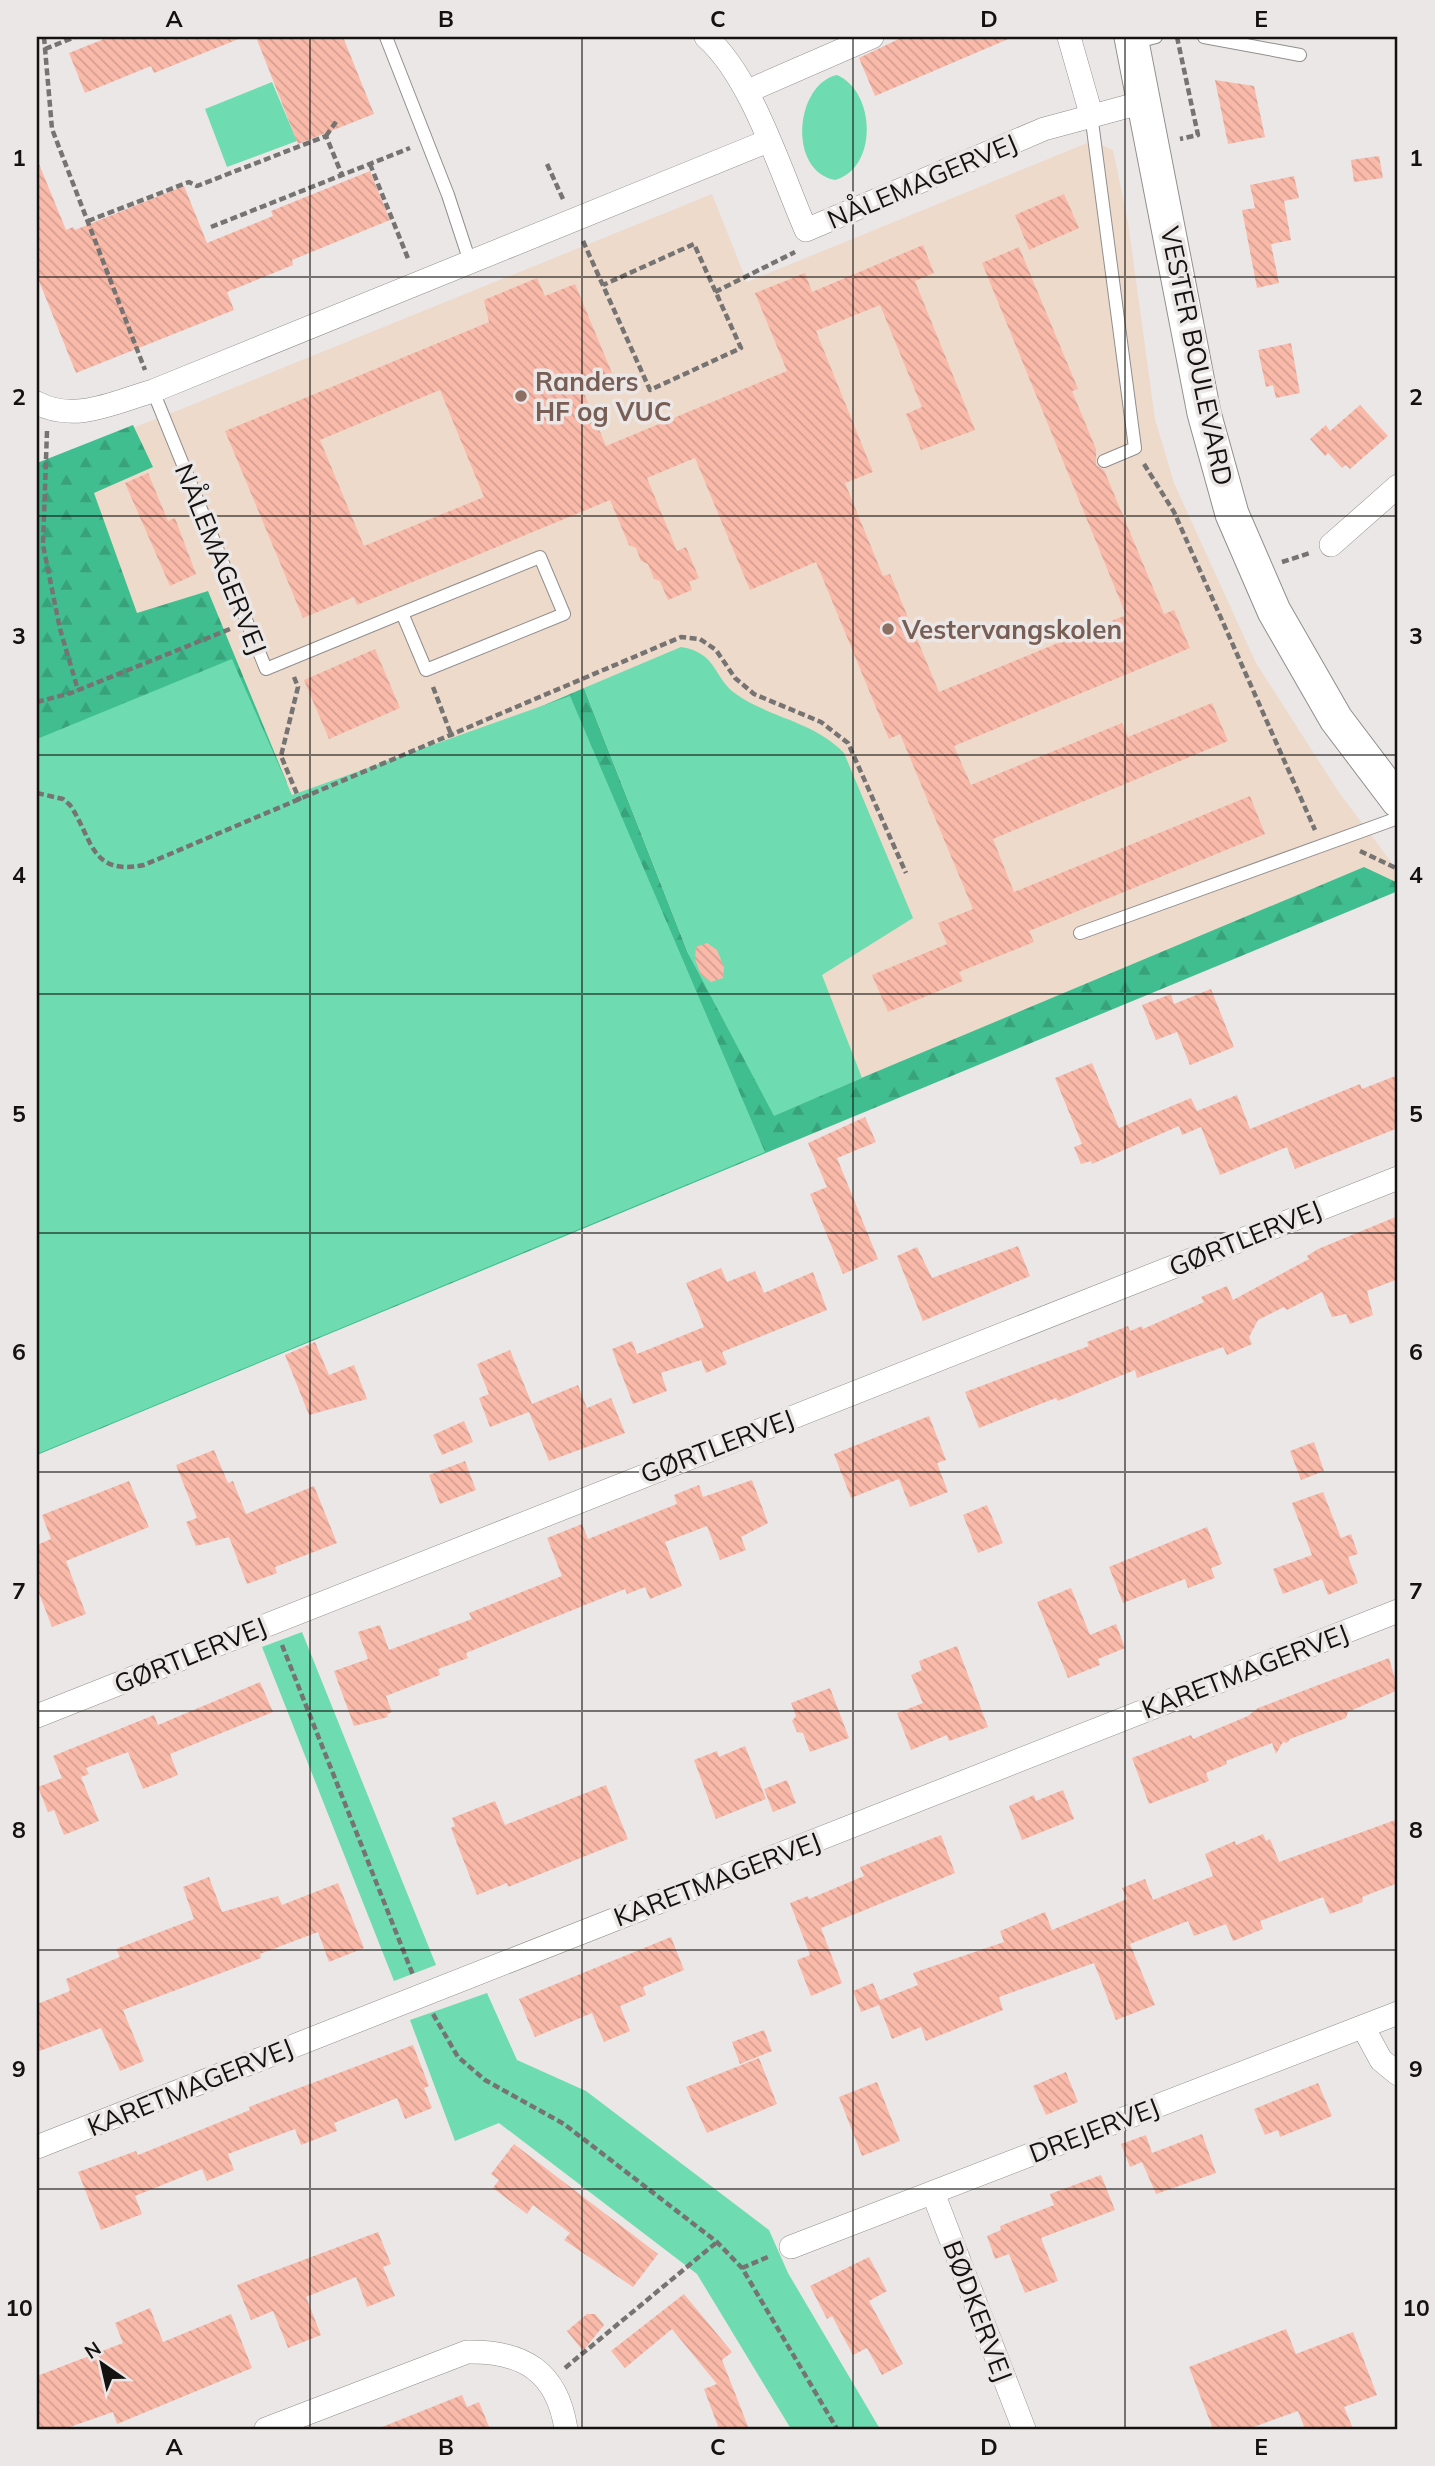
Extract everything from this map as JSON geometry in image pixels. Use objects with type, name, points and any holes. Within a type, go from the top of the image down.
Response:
[{"type":"main road","name":"VESTER BOULEVARD","points":[[1140,39],[1144,102],[1204,413],[1232,514],[1274,611],[1336,719],[1398,801]]},
{"type":"street","name":"NÅLEMAGERVEJ","points":[[706,37],[721,50],[748,91],[806,230],[1044,129],[1091,114],[1144,102]]},
{"type":"street","points":[[748,91],[872,37]]},
{"type":"street","points":[[1069,37],[1091,114]]},
{"type":"street","points":[[43,406],[75,414],[153,391],[768,141]]},
{"type":"street","points":[[1331,545],[1398,486]]},
{"type":"street","name":"GØRTLERVEJ","points":[[37,1716],[1398,1178]]},
{"type":"street","name":"KARETMAGERVEJ","points":[[37,2147],[1398,1611]]},
{"type":"street","name":"DREJERVEJ","points":[[791,2247],[1398,2013]]},
{"type":"street","points":[[1363,2027],[1381,2060],[1398,2074]]},
{"type":"street","name":"BØDKERVEJ","points":[[933,2193],[1024,2429]]},
{"type":"street","points":[[266,2429],[467,2352],[496,2351],[524,2359],[549,2382],[563,2409],[566,2429]]},
{"type":"lane","points":[[386,37],[428,142],[470,262]]},
{"type":"lane","points":[[1204,37],[1300,55]]},
{"type":"lane","points":[[1091,114],[1135,448],[1104,460]]},
{"type":"lane","name":"NÅLEMAGERVEJ","points":[[153,391],[266,669],[540,557],[564,614],[426,670]]},
{"type":"lane","points":[[402,613],[426,670]]},
{"type":"lane","points":[[1080,933],[1398,818]]},
{"type":"path","points":[[44,37],[52,129],[153,391]]},
{"type":"path","points":[[46,49],[75,37]]},
{"type":"path","points":[[88,220],[189,182],[197,186],[326,136],[338,119]]},
{"type":"path","points":[[326,136],[342,176]]},
{"type":"path","points":[[211,227],[428,142]]},
{"type":"path","points":[[370,164],[418,283]]},
{"type":"path","points":[[547,164],[650,390],[741,348],[694,244],[603,285]]},
{"type":"path","points":[[715,292],[793,256],[806,230]]},
{"type":"path","points":[[43,406],[43,545],[60,629],[78,690]]},
{"type":"path","points":[[1135,448],[1174,512],[1317,833],[1398,869]]},
{"type":"path","points":[[1257,571],[1331,545]]},
{"type":"path","points":[[37,702],[78,690],[247,622]]},
{"type":"path","points":[[37,793],[63,799],[75,813],[96,854],[108,864],[125,869],[167,857],[681,637],[700,639],[716,650],[735,678],[754,694],[821,722],[848,743],[906,873]]},
{"type":"path","points":[[426,670],[452,737]]},
{"type":"path","points":[[298,687],[281,755],[300,801]]},
{"type":"path","points":[[272,1622],[421,1995],[458,2057],[485,2080],[564,2124],[717,2242],[742,2268],[837,2429]]},
{"type":"path","points":[[549,2382],[717,2242]]},
{"type":"shaded area","points":[[1092,141],[1113,150],[1128,222],[1155,419],[1174,483],[1256,663],[1338,791],[1398,871],[1398,890],[37,1454],[37,464],[174,412],[712,194],[747,282]]},
{"type":"green space","points":[[837,75],[850,84],[859,97],[867,129],[865,146],[859,161],[849,173],[835,180],[820,173],[809,161],[803,145],[802,128],[805,110],[812,94],[823,82]]},
{"type":"green space","points":[[272,82],[297,141],[227,167],[205,109]]},
{"type":"green space","points":[[133,425],[153,467],[94,493],[137,613],[208,591],[287,783],[37,784],[37,463]]},
{"type":"green space","points":[[681,647],[693,650],[709,660],[736,694],[820,734],[844,753],[913,918],[822,975],[862,1078],[774,1116],[688,953],[584,688]]},
{"type":"green space","points":[[232,659],[292,795],[570,696],[765,1152],[37,1454],[37,739]]},
{"type":"green space","points":[[584,688],[688,953],[778,1113],[1364,867],[1398,883],[1398,891],[37,1455],[37,1424],[276,821]]},
{"type":"green space","points":[[302,1632],[436,1965],[394,1981],[262,1647]]},
{"type":"green space","points":[[487,1993],[517,2060],[586,2091],[769,2230],[788,2273],[880,2429],[791,2429],[697,2274],[499,2123],[455,2141],[410,2020]]},
{"type":"building","points":[[109,37],[241,38],[154,73],[151,66],[85,93],[69,53]]},
{"type":"building","points":[[256,37],[343,37],[374,114],[298,144]]},
{"type":"building","points":[[903,37],[1013,37],[875,96],[859,58]]},
{"type":"building","points":[[1215,80],[1254,86],[1265,137],[1228,144]]},
{"type":"building","points":[[1379,156],[1383,178],[1354,182],[1351,160]]},
{"type":"building","points":[[37,159],[66,230],[73,227],[75,230],[184,186],[207,243],[273,216],[271,211],[370,171],[390,220],[292,260],[293,265],[227,292],[234,310],[76,373],[37,276]]},
{"type":"building","points":[[1294,176],[1299,198],[1284,201],[1291,240],[1271,244],[1279,283],[1257,288],[1242,210],[1255,208],[1250,185]]},
{"type":"building","points":[[1064,194],[1079,228],[1029,250],[1015,215]]},
{"type":"building","points":[[923,245],[934,273],[915,281],[975,430],[921,450],[906,414],[922,407],[880,305],[816,331],[873,472],[845,483],[883,576],[890,574],[939,692],[1126,615],[982,263],[1019,247],[1078,389],[1072,391],[1096,449],[1096,465],[1104,470],[1164,614],[1174,610],[1190,648],[954,746],[971,785],[1122,723],[1128,737],[1212,703],[1228,741],[993,839],[1014,892],[1250,796],[1265,834],[1029,931],[1034,942],[959,972],[963,981],[888,1012],[872,975],[947,944],[938,923],[973,909],[900,734],[889,739],[816,562],[750,590],[695,458],[647,478],[677,551],[686,547],[699,578],[689,582],[692,590],[668,600],[660,581],[654,579],[648,564],[641,561],[636,548],[629,545],[610,500],[357,605],[354,597],[303,618],[225,431],[489,322],[484,300],[537,278],[545,296],[575,284],[612,373],[581,386],[606,446],[787,371],[755,293],[805,273],[812,292]],"holes":[[[440,390],[484,497],[364,546],[320,440]]]},
{"type":"building","points":[[1291,343],[1300,393],[1276,398],[1273,385],[1266,387],[1258,350]]},
{"type":"building","points":[[1360,405],[1388,436],[1350,469],[1346,465],[1342,468],[1328,453],[1325,456],[1310,439],[1326,425],[1330,431]]},
{"type":"building","points":[[148,473],[168,521],[175,518],[196,574],[170,586],[125,483]]},
{"type":"building","points":[[375,649],[400,708],[329,739],[304,680]]},
{"type":"building","points":[[707,943],[717,950],[724,967],[723,978],[711,982],[701,975],[695,959],[696,947]]},
{"type":"building","points":[[1211,989],[1234,1047],[1190,1065],[1177,1032],[1156,1040],[1142,1005],[1171,994],[1174,1004]]},
{"type":"building","points":[[1092,1063],[1119,1128],[1191,1098],[1197,1111],[1237,1095],[1250,1129],[1360,1084],[1362,1089],[1398,1075],[1398,1128],[1295,1169],[1287,1147],[1220,1175],[1201,1127],[1182,1135],[1179,1126],[1092,1164],[1091,1161],[1081,1164],[1074,1147],[1082,1144],[1055,1078]]},
{"type":"building","points":[[865,1117],[876,1142],[837,1158],[878,1259],[843,1274],[810,1194],[827,1187],[808,1143]]},
{"type":"building","points":[[1398,1216],[1398,1279],[1367,1291],[1373,1315],[1350,1324],[1346,1314],[1332,1317],[1322,1292],[1287,1310],[1284,1307],[1258,1320],[1249,1337],[1252,1344],[1227,1355],[1223,1347],[1137,1378],[1135,1370],[1058,1401],[1056,1398],[979,1428],[965,1392],[1089,1346],[1087,1342],[1128,1326],[1130,1331],[1142,1326],[1143,1329],[1204,1302],[1201,1297],[1227,1286],[1233,1300],[1309,1259],[1307,1256],[1318,1249]]},
{"type":"building","points":[[1018,1246],[1030,1276],[923,1321],[897,1256],[917,1247],[932,1278]]},
{"type":"building","points":[[721,1268],[727,1282],[755,1271],[764,1293],[813,1272],[827,1310],[722,1352],[727,1364],[706,1373],[701,1360],[661,1373],[667,1391],[633,1404],[612,1349],[632,1341],[637,1354],[704,1327],[686,1283]]},
{"type":"building","points":[[315,1342],[329,1375],[354,1365],[367,1399],[309,1415],[285,1355]]},
{"type":"building","points":[[510,1350],[532,1404],[578,1385],[587,1408],[611,1398],[625,1433],[549,1461],[529,1412],[490,1427],[479,1398],[489,1394],[477,1364]]},
{"type":"building","points":[[929,1416],[946,1460],[937,1463],[948,1492],[910,1507],[899,1479],[851,1498],[834,1454]]},
{"type":"building","points":[[464,1421],[473,1442],[442,1455],[433,1435]]},
{"type":"building","points":[[1314,1442],[1324,1471],[1301,1480],[1290,1451]]},
{"type":"building","points":[[214,1450],[228,1483],[233,1481],[246,1514],[314,1486],[337,1543],[275,1567],[277,1573],[247,1584],[229,1537],[196,1546],[186,1522],[197,1518],[176,1465]]},
{"type":"building","points":[[465,1461],[476,1490],[440,1504],[429,1475]]},
{"type":"building","points":[[752,1480],[768,1523],[741,1537],[746,1550],[720,1560],[707,1526],[665,1542],[682,1586],[650,1599],[645,1587],[627,1594],[625,1589],[466,1653],[468,1658],[438,1669],[440,1675],[386,1696],[392,1712],[387,1714],[388,1717],[354,1726],[334,1671],[368,1659],[358,1632],[380,1625],[389,1650],[472,1619],[469,1613],[562,1576],[547,1538],[582,1524],[588,1539],[677,1504],[674,1495],[699,1485],[703,1497]]},
{"type":"building","points":[[129,1481],[149,1527],[66,1561],[86,1614],[52,1627],[37,1588],[37,1545],[51,1539],[42,1515]]},
{"type":"building","points":[[1323,1492],[1341,1538],[1351,1534],[1358,1554],[1348,1557],[1358,1583],[1328,1595],[1322,1579],[1283,1594],[1273,1569],[1312,1555],[1292,1503]]},
{"type":"building","points":[[987,1505],[1003,1543],[978,1553],[963,1515]]},
{"type":"building","points":[[1207,1527],[1222,1564],[1211,1568],[1215,1578],[1188,1588],[1185,1579],[1123,1603],[1109,1567]]},
{"type":"building","points":[[1071,1588],[1090,1635],[1116,1624],[1125,1648],[1098,1659],[1100,1665],[1068,1678],[1037,1602]]},
{"type":"building","points":[[957,1646],[988,1727],[949,1741],[947,1735],[911,1750],[897,1713],[923,1703],[911,1675],[922,1670],[919,1661]]},
{"type":"building","points":[[1389,1658],[1398,1690],[1348,1712],[1346,1718],[1290,1739],[1287,1743],[1283,1742],[1276,1754],[1272,1743],[1226,1761],[1227,1764],[1206,1773],[1209,1781],[1149,1804],[1132,1758],[1191,1735],[1193,1739],[1248,1716],[1258,1708]]},
{"type":"building","points":[[260,1682],[273,1712],[170,1754],[178,1775],[143,1789],[128,1752],[86,1768],[89,1774],[81,1777],[99,1821],[64,1835],[54,1810],[48,1812],[38,1787],[62,1778],[53,1756],[154,1715],[158,1725]]},
{"type":"building","points":[[830,1688],[849,1738],[810,1752],[803,1733],[797,1732],[792,1721],[796,1716],[791,1703]]},
{"type":"building","points":[[745,1746],[766,1799],[716,1819],[694,1760],[717,1751],[719,1757]]},
{"type":"building","points":[[787,1780],[796,1803],[773,1812],[764,1789]]},
{"type":"building","points":[[606,1785],[628,1839],[508,1887],[507,1883],[477,1895],[451,1828],[455,1826],[452,1818],[495,1801],[505,1825]]},
{"type":"building","points":[[1063,1790],[1074,1819],[1022,1840],[1009,1806],[1034,1795],[1036,1801]]},
{"type":"building","points":[[1398,1819],[1398,1883],[1362,1897],[1363,1902],[1330,1914],[1323,1897],[1260,1921],[1263,1929],[1233,1941],[1226,1924],[1194,1936],[1188,1921],[1130,1944],[1155,2005],[1116,2020],[1094,1963],[999,1997],[1003,2010],[926,2041],[921,2027],[892,2039],[879,2005],[861,2012],[853,1991],[873,1983],[880,2000],[918,1985],[913,1973],[1004,1942],[1000,1931],[1045,1912],[1052,1930],[1127,1899],[1122,1888],[1145,1879],[1153,1900],[1213,1876],[1205,1854],[1235,1841],[1236,1845],[1263,1834],[1266,1841],[1270,1839],[1279,1862]]},
{"type":"building","points":[[941,1835],[955,1873],[821,1928],[842,1983],[811,1996],[797,1960],[810,1955],[790,1903],[808,1896],[809,1899],[864,1876],[860,1867]]},
{"type":"building","points":[[209,1877],[222,1912],[278,1896],[282,1905],[338,1883],[364,1948],[329,1962],[318,1932],[260,1954],[261,1958],[123,2010],[144,2061],[120,2071],[101,2028],[37,2052],[37,2004],[70,1991],[66,1979],[120,1957],[116,1949],[194,1919],[183,1887]]},
{"type":"building","points":[[671,1937],[684,1970],[643,1987],[646,1995],[620,2006],[630,2031],[604,2042],[592,2013],[535,2037],[519,1999]]},
{"type":"building","points":[[764,2030],[772,2051],[740,2064],[732,2042]]},
{"type":"building","points":[[413,2045],[429,2086],[424,2088],[432,2108],[405,2119],[397,2098],[334,2123],[337,2131],[301,2145],[295,2129],[228,2154],[234,2170],[207,2181],[202,2169],[135,2196],[142,2214],[101,2230],[78,2172],[136,2151],[138,2155],[250,2110],[249,2107]]},
{"type":"building","points":[[759,2058],[777,2104],[707,2133],[686,2087]]},
{"type":"building","points":[[1066,2072],[1078,2102],[1046,2115],[1033,2086]]},
{"type":"building","points":[[877,2082],[900,2141],[862,2156],[839,2097]]},
{"type":"building","points":[[1318,2083],[1332,2116],[1280,2137],[1278,2130],[1265,2135],[1254,2109]]},
{"type":"building","points":[[1202,2134],[1216,2173],[1156,2194],[1142,2162],[1130,2167],[1121,2144],[1146,2135],[1152,2153]]},
{"type":"building","points":[[514,2144],[658,2254],[633,2287],[564,2240],[570,2233],[533,2205],[527,2214],[493,2188],[499,2180],[491,2174]]},
{"type":"building","points":[[1101,2175],[1115,2210],[1041,2238],[1058,2281],[1025,2293],[1009,2254],[995,2259],[987,2236],[1001,2230],[1000,2226],[1054,2205],[1050,2194]]},
{"type":"building","points":[[378,2232],[391,2264],[383,2267],[395,2296],[367,2307],[356,2277],[306,2297],[321,2335],[288,2348],[273,2311],[251,2320],[237,2285]]},
{"type":"building","points":[[869,2257],[887,2291],[869,2301],[903,2364],[882,2375],[867,2348],[853,2355],[832,2316],[827,2319],[810,2286]]},
{"type":"building","points":[[684,2294],[732,2352],[722,2360],[749,2429],[719,2429],[704,2389],[717,2384],[672,2329],[625,2368],[611,2351]]},
{"type":"building","points":[[150,2308],[163,2342],[231,2314],[252,2368],[117,2424],[113,2412],[64,2429],[37,2429],[37,2376],[123,2343],[115,2323]]},
{"type":"building","points":[[587,2314],[595,2314],[604,2325],[583,2351],[567,2331]]},
{"type":"building","points":[[1286,2329],[1296,2354],[1353,2332],[1377,2395],[1344,2407],[1353,2429],[1305,2429],[1298,2411],[1248,2429],[1213,2429],[1189,2367]]},
{"type":"building","points":[[462,2395],[467,2407],[479,2402],[490,2429],[377,2429]]},
{"type":"place","name":"Randers HF og VUC","points":[[521,396]]},
{"type":"place","name":"Vestervangskolen","points":[[888,629]]}]
